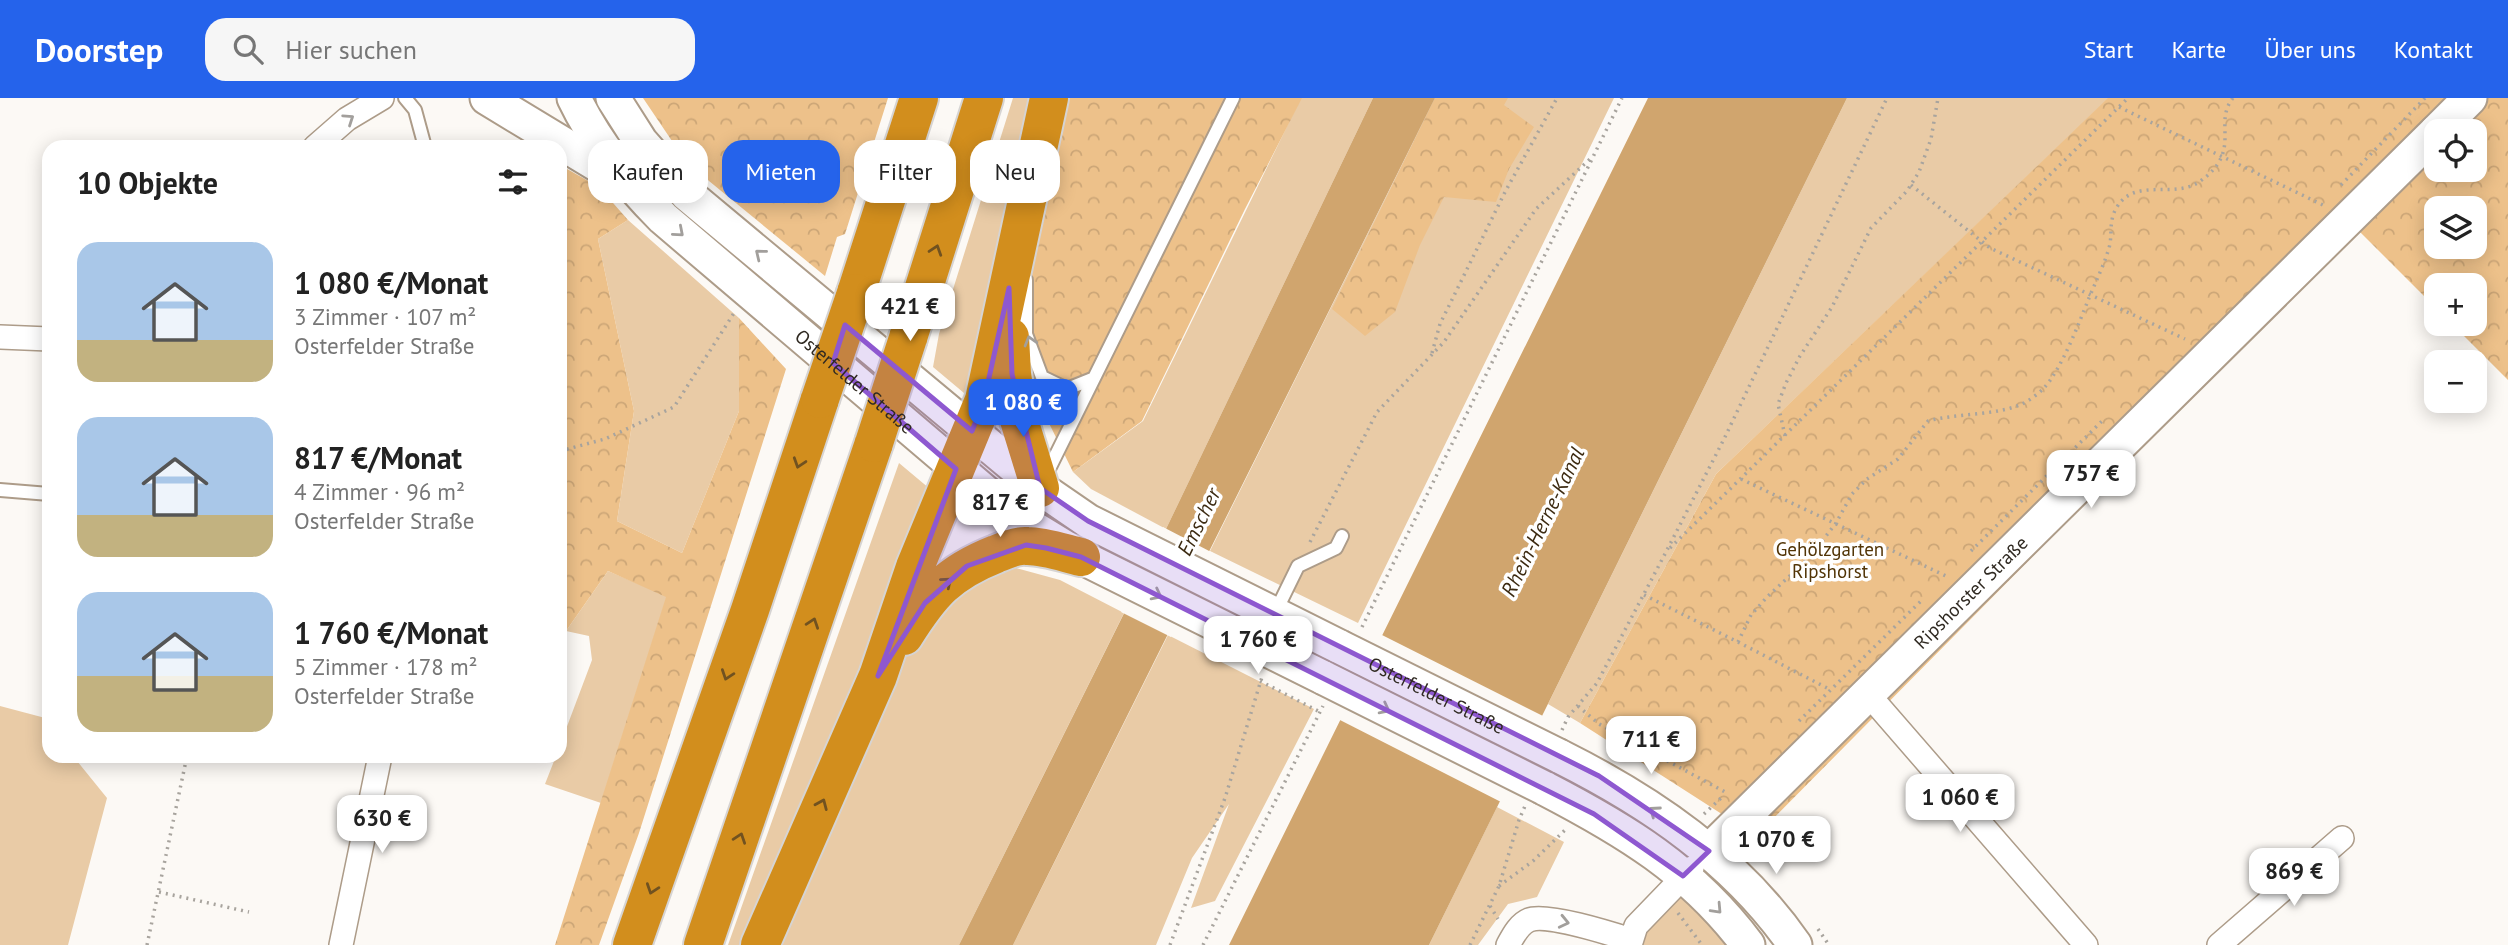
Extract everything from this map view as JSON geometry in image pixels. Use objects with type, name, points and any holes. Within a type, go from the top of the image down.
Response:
[{"type":"highway","points":[[703,945],[874,443],[984,98]]},
{"type":"highway","points":[[1040,488],[1019,420],[1012,374],[1018,280],[1049,98]]},
{"type":"highway","points":[[632,945],[750,610],[917,101]]},
{"type":"highway","points":[[760,945],[878,676],[915,567],[984,400],[1018,280]]},
{"type":"highway","points":[[878,676],[925,603],[942,584],[967,566],[1026,545],[1089,561]]},
{"type":"main road","name":"Osterfelder Straße","points":[[488,98],[557,140]]},
{"type":"main road","name":"Osterfelder Straße","points":[[574,98],[586,124],[598,140]]},
{"type":"main road","name":"Osterfelder Straße","points":[[613,98],[642,142],[687,194],[1040,488],[1074,513],[1275,614],[1350,640],[1637,799],[1709,851],[1762,901],[1795,945]]},
{"type":"main road","name":"Ripshorster Straße","points":[[2449,119],[2470,98]]},
{"type":"main road","name":"Ripshorster Straße","points":[[1709,851],[1868,694],[2325,215],[2424,141]]},
{"type":"main road","name":"Osterfelder Straße","points":[[567,146],[588,159]]},
{"type":"main road","name":"Osterfelder Straße","points":[[649,203],[701,251],[1012,515],[1089,561],[1217,625],[1266,667],[1325,689],[1544,788],[1619,828],[1674,885],[1748,945]]},
{"type":"street","points":[[324,140],[347,119],[382,98]]},
{"type":"street","points":[[0,337],[42,339]]},
{"type":"street","points":[[1868,694],[2086,945]]},
{"type":"street","points":[[341,945],[379,763]]},
{"type":"street","points":[[2219,945],[2342,838]]},
{"type":"street","name":"Ripshorster Straße","points":[[1674,885],[1709,851]]},
{"type":"street","points":[[1508,945],[1522,925],[1538,918],[1567,923],[1631,942],[1636,926],[1674,885]]},
{"type":"lane","points":[[405,98],[415,110],[423,140]]},
{"type":"lane","points":[[1051,140],[1055,98]]},
{"type":"lane","points":[[1040,488],[1233,98]]},
{"type":"lane","points":[[1018,280],[1026,334],[1042,377],[1067,389],[1092,379]]},
{"type":"lane","points":[[0,490],[42,493]]},
{"type":"lane","points":[[1275,614],[1298,565],[1336,548],[1342,536]]},
{"type":"path","points":[[1431,357],[1440,324],[1505,192],[1557,98]]},
{"type":"path","points":[[1350,640],[1622,98]]},
{"type":"path","points":[[1568,717],[1597,683],[1667,552],[1887,98]]},
{"type":"path","points":[[1785,436],[1778,404],[1795,365],[1832,307],[1871,228],[1911,185],[1919,172],[1931,139],[1938,98]]},
{"type":"path","points":[[1667,552],[2128,98]]},
{"type":"path","points":[[1738,642],[1751,615],[1768,596],[1797,572],[1836,523],[1852,494],[1867,480],[1899,459],[1928,421],[2023,404],[2044,388],[2064,354],[2090,296],[2110,244],[2110,220],[2118,204],[2140,190],[2172,190],[2196,184],[2211,173],[2222,157],[2226,145],[2225,113],[2233,98]]},
{"type":"path","points":[[2333,193],[2425,98]]},
{"type":"path","points":[[2119,107],[2222,157],[2325,215]]},
{"type":"path","points":[[1298,565],[1377,412],[1431,357],[1458,323],[1536,209],[1592,158]]},
{"type":"path","points":[[1911,185],[1990,248],[2185,339],[2177,348]]},
{"type":"path","points":[[567,449],[605,439],[674,407],[741,303]]},
{"type":"path","points":[[1965,557],[2110,413]]},
{"type":"path","points":[[1741,479],[1946,576],[1937,585]]},
{"type":"path","points":[[1644,595],[1829,689]]},
{"type":"path","points":[[1791,729],[1927,595]]},
{"type":"path","points":[[1170,945],[1225,798],[1266,667],[1320,712]]},
{"type":"path","points":[[1203,945],[1320,712],[1325,689]]},
{"type":"path","points":[[1578,706],[1599,724],[1727,793],[1703,816]]},
{"type":"path","points":[[147,945],[186,763]]},
{"type":"path","points":[[1470,945],[1499,886],[1518,820]]},
{"type":"path","points":[[1499,886],[1533,861],[1569,826],[1561,821]]},
{"type":"path","points":[[1674,885],[1702,945]]},
{"type":"path","points":[[159,892],[249,912]]},
{"type":"highlighted area","points":[[1009,288],[1012,374],[1040,488],[1088,521],[1599,776],[1709,851],[1683,876],[1594,814],[1081,557],[1046,548],[1026,545],[967,566],[925,603],[878,676],[956,469],[833,363],[845,325],[972,431],[984,400]]},
{"type":"shaded area","points":[[1013,98],[1042,98],[1031,140],[1000,140]]},
{"type":"shaded area","points":[[1301,98],[1373,98],[1166,529],[1091,489],[1073,472],[1143,421]]},
{"type":"shaded area","points":[[1435,98],[1614,98],[1358,623],[1210,551]]},
{"type":"shaded area","points":[[1847,98],[2109,98],[1716,474],[1580,723],[1548,704]]},
{"type":"shaded area","points":[[980,203],[1015,203],[964,393],[933,367],[939,334]]},
{"type":"shaded area","points":[[628,220],[739,318],[739,411],[682,553],[617,521],[634,411],[598,239]]},
{"type":"shaded area","points":[[899,463],[936,494],[742,945],[728,945]]},
{"type":"shaded area","points":[[1001,564],[1060,580],[1124,613],[959,945],[781,945],[889,684],[924,621]]},
{"type":"shaded area","points":[[608,571],[667,596],[601,803],[545,784],[553,763],[567,763],[567,726],[592,660],[589,636],[567,630]]},
{"type":"shaded area","points":[[1168,635],[1314,709],[1215,901],[1191,908],[1229,804],[1192,858],[1156,945],[1013,945]]},
{"type":"shaded area","points":[[0,706],[42,717],[42,763],[79,763],[107,798],[68,945],[0,945]]},
{"type":"shaded area","points":[[1497,807],[1564,842],[1537,897],[1508,904],[1478,945],[1429,945]]},
{"type":"shaded area","points":[[1683,878],[1745,945],[1631,945]]},
{"type":"green space","points":[[643,98],[888,98],[875,140],[854,140],[855,203],[845,234],[837,237],[825,276],[736,203],[840,203],[840,140],[722,140],[722,192],[708,180],[708,140],[671,140]]},
{"type":"green space","points":[[1067,98],[1302,98],[1142,421],[1073,472],[1018,360],[1021,322],[1045,203],[1060,203],[1058,140]]},
{"type":"green space","points":[[1435,98],[1508,98],[1504,105],[1534,127],[1509,169],[1496,202],[1444,197],[1420,245],[1395,312],[1365,336],[1332,309]]},
{"type":"green space","name":"Gehölzgarten Ripshorst","points":[[2108,98],[2508,98],[2508,380],[2487,359],[2487,350],[2478,350],[2464,336],[2487,336],[2487,273],[2424,273],[2424,296],[2357,229],[1756,836],[1580,723],[1716,474]]},
{"type":"green space","points":[[567,169],[588,181],[588,203],[613,203],[628,220],[598,239],[634,411],[617,521],[682,553],[739,411],[739,318],[786,369],[639,833],[599,945],[555,945],[666,597],[608,571],[567,630]]},
{"type":"water","name":"Emscher","points":[[1373,98],[1435,98],[1013,945],[959,945],[1166,529]]},
{"type":"water","name":"Rhein-Herne-Kanal","points":[[1648,98],[1847,98],[1429,945],[1229,945]]},
{"type":"pier","points":[[1163,527],[1213,553],[1171,637],[1121,612]]},
{"type":"pier","points":[[1380,634],[1545,717],[1539,730],[1373,647]]},
{"type":"pier","points":[[1345,704],[1510,789],[1503,803],[1338,719]]}]
